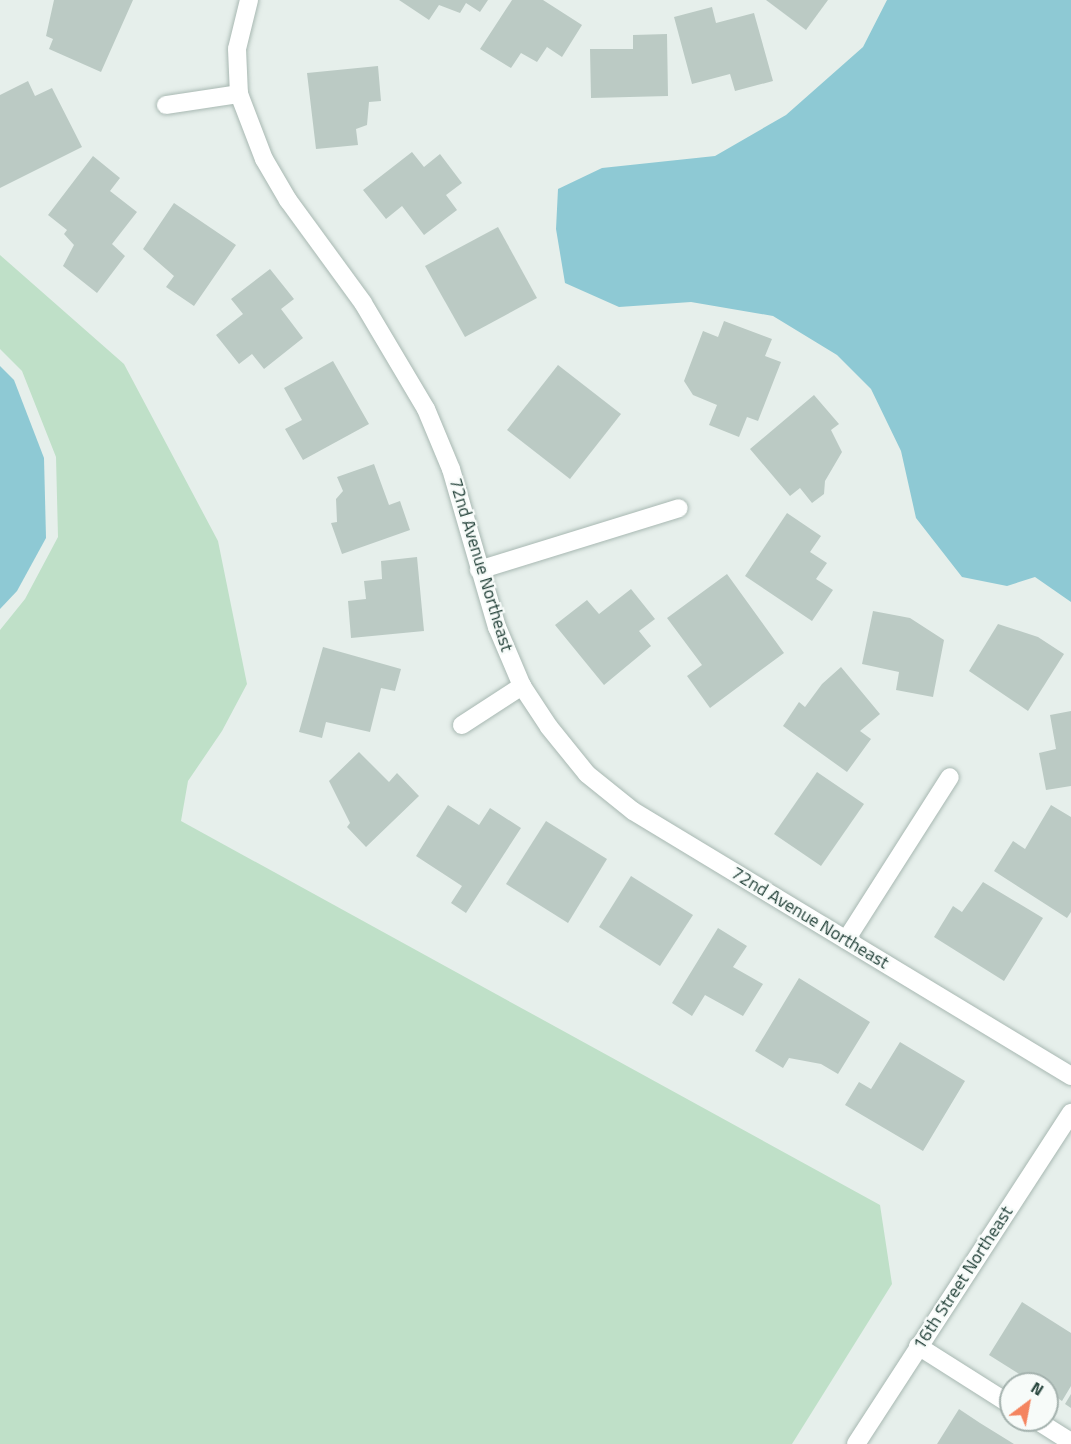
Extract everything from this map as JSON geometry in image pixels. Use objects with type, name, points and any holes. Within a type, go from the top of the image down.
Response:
[{"type":"street","name":"72nd Avenue Northeast","points":[[249,0],[237,49],[239,93],[264,159],[288,200],[363,303],[426,409],[451,469],[478,570],[522,686],[587,774],[633,811],[1071,1076]]},
{"type":"street","points":[[166,105],[239,93]]},
{"type":"street","points":[[478,570],[679,508]]},
{"type":"street","points":[[462,725],[522,686]]},
{"type":"street","points":[[846,940],[950,777]]},
{"type":"street","name":"16th Street Northeast","points":[[856,1444],[1071,1113]]},
{"type":"street","points":[[918,1347],[999,1398]]},
{"type":"street","points":[[1055,1432],[1071,1442]]},
{"type":"green space","points":[[0,255],[124,364],[218,541],[247,684],[222,731],[188,781],[181,821],[880,1205],[892,1284],[792,1444],[0,1444],[0,630],[25,599],[58,537],[56,457],[22,371],[0,349]]},
{"type":"water","points":[[887,0],[1071,0],[1071,602],[1035,577],[1007,586],[962,577],[916,518],[901,451],[871,389],[837,355],[773,316],[691,302],[619,307],[565,283],[556,229],[558,189],[602,168],[715,156],[786,115],[863,47]]},
{"type":"water","points":[[0,366],[14,380],[44,458],[46,538],[17,591],[0,609]]},
{"type":"building","points":[[54,0],[133,0],[101,72],[49,49],[53,39],[46,36]]},
{"type":"building","points":[[399,0],[488,0],[480,12],[466,3],[460,13],[439,5],[429,20]]},
{"type":"building","points":[[512,0],[543,0],[582,25],[562,57],[547,47],[537,62],[521,53],[511,68],[480,49]]},
{"type":"building","points":[[766,0],[828,0],[806,30]]},
{"type":"building","points":[[712,7],[716,23],[754,13],[773,81],[735,91],[730,74],[692,84],[674,17]]},
{"type":"building","points":[[667,34],[668,96],[591,98],[590,49],[633,49],[633,35]]},
{"type":"building","points":[[378,66],[381,101],[369,102],[367,125],[356,129],[358,145],[316,149],[307,73]]},
{"type":"building","points":[[28,81],[35,96],[52,88],[82,147],[0,188],[0,95]]},
{"type":"building","points":[[412,152],[424,167],[440,154],[462,183],[446,195],[457,210],[424,235],[402,206],[386,219],[363,190]]},
{"type":"building","points":[[93,156],[120,178],[110,191],[137,212],[112,244],[125,256],[97,293],[63,266],[74,245],[64,234],[67,230],[48,215]]},
{"type":"building","points":[[174,203],[236,245],[194,306],[166,287],[174,276],[143,249]]},
{"type":"building","points":[[498,227],[537,298],[465,337],[425,266]]},
{"type":"building","points":[[270,269],[294,299],[281,309],[303,338],[264,369],[252,354],[239,364],[216,335],[243,314],[231,299]]},
{"type":"building","points":[[724,321],[772,339],[765,356],[781,362],[758,421],[747,417],[739,437],[709,425],[717,405],[693,395],[684,381],[703,331],[718,337]]},
{"type":"building","points":[[333,361],[369,424],[303,460],[285,429],[302,420],[284,388]]},
{"type":"building","points":[[558,365],[621,414],[570,479],[507,430]]},
{"type":"building","points":[[814,395],[839,424],[831,430],[842,452],[825,481],[824,494],[812,503],[800,488],[790,496],[750,449]]},
{"type":"building","points":[[374,464],[389,505],[400,501],[410,530],[342,554],[331,523],[337,522],[336,499],[343,491],[337,477]]},
{"type":"building","points":[[787,513],[821,536],[810,552],[827,563],[816,579],[833,590],[812,621],[745,576]]},
{"type":"building","points":[[417,557],[424,631],[351,638],[348,601],[366,599],[364,581],[382,579],[381,561]]},
{"type":"building","points":[[727,574],[784,653],[710,708],[687,676],[702,665],[667,618]]},
{"type":"building","points":[[631,589],[655,619],[639,631],[651,646],[604,685],[555,625],[587,600],[599,614]]},
{"type":"building","points":[[873,611],[910,618],[944,640],[933,697],[896,690],[899,672],[862,664]]},
{"type":"building","points":[[998,624],[1038,637],[1064,654],[1028,711],[969,671]]},
{"type":"building","points":[[323,647],[401,669],[395,691],[381,688],[370,732],[326,722],[322,738],[299,732]]},
{"type":"building","points":[[841,667],[880,714],[860,731],[871,739],[847,772],[783,726],[799,702],[805,707],[822,684]]},
{"type":"building","points":[[1071,711],[1071,786],[1046,790],[1039,753],[1056,749],[1050,715]]},
{"type":"building","points":[[359,752],[389,782],[397,773],[419,796],[366,847],[347,827],[350,823],[329,781]]},
{"type":"building","points":[[817,772],[864,804],[821,866],[774,834]]},
{"type":"building","points":[[448,805],[479,825],[490,808],[521,828],[466,913],[451,903],[462,886],[416,856]]},
{"type":"building","points":[[1051,805],[1071,817],[1071,912],[1067,918],[994,871],[1013,841],[1025,849]]},
{"type":"building","points":[[546,821],[607,859],[568,923],[506,884]]},
{"type":"building","points":[[631,876],[693,915],[660,966],[599,927]]},
{"type":"building","points":[[983,882],[1043,918],[1004,981],[934,937],[953,906],[962,912]]},
{"type":"building","points":[[718,928],[747,946],[733,967],[763,984],[743,1016],[705,995],[692,1016],[672,1003]]},
{"type":"building","points":[[799,978],[870,1022],[838,1074],[821,1064],[789,1058],[783,1068],[755,1051]]},
{"type":"building","points":[[900,1042],[965,1081],[923,1151],[845,1105],[859,1082],[871,1089]]},
{"type":"building","points":[[1022,1302],[1071,1333],[1071,1386],[1062,1401],[1059,1399],[1059,1372],[1016,1372],[989,1355]]},
{"type":"building","points":[[1071,1394],[1071,1408],[1065,1404]]},
{"type":"building","points":[[959,1409],[980,1423],[1014,1444],[937,1444]]}]
